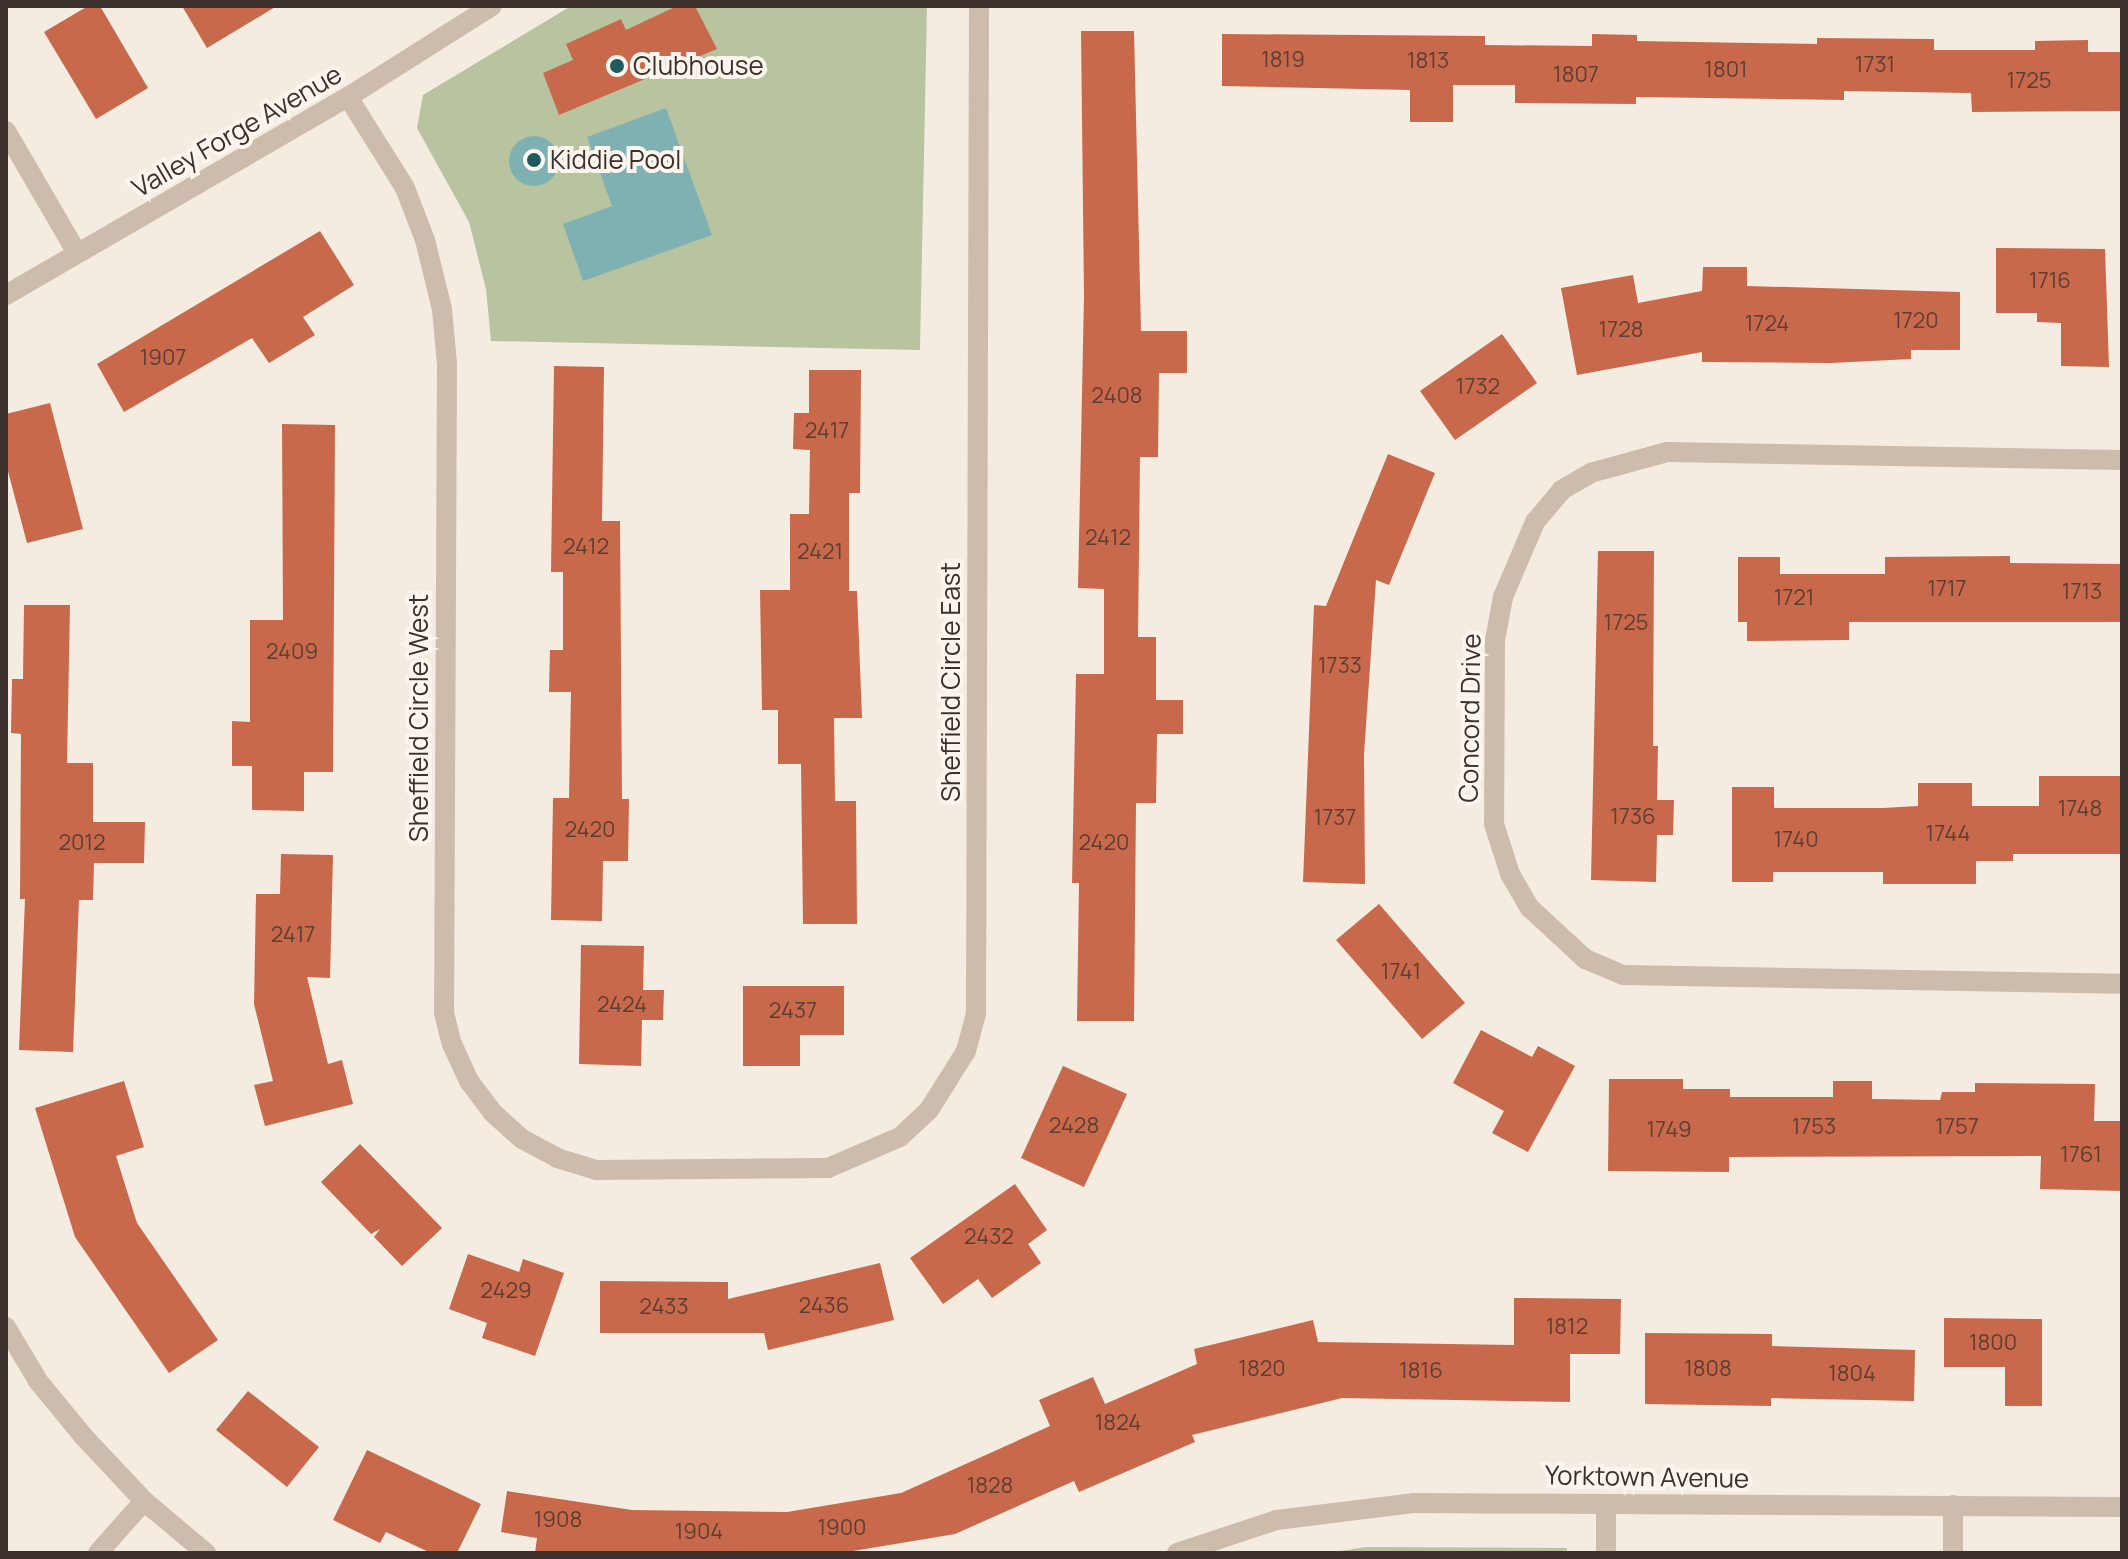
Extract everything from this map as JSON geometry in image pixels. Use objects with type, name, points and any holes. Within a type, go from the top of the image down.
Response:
[{"type":"street","name":"Valley Forge Avenue","points":[[6,295],[348,97],[492,6]]},
{"type":"street","name":"Sheffield Circle East","points":[[712,1170],[828,1168],[900,1137],[929,1110],[953,1078],[976,1013],[979,6]]},
{"type":"street","name":"Sheffield Circle West","points":[[348,97],[405,188],[425,240],[442,309],[447,364],[444,1013],[452,1044],[469,1081],[492,1112],[522,1139],[557,1158],[596,1170],[712,1170]]},
{"type":"street","points":[[6,131],[77,253]]},
{"type":"street","name":"Concord Drive","points":[[2122,460],[1667,452],[1591,473],[1562,490],[1535,522],[1503,597],[1495,640],[1494,824],[1510,874],[1530,908],[1585,959],[1623,975],[2122,984]]},
{"type":"street","points":[[6,1327],[47,1392],[144,1501],[206,1553]]},
{"type":"street","name":"Yorktown Avenue","points":[[1177,1553],[1277,1520],[1345,1507],[1492,1500],[1606,1504],[2122,1507]]},
{"type":"street","points":[[98,1553],[144,1501]]},
{"type":"street","points":[[1606,1504],[1606,1553]]},
{"type":"street","points":[[1953,1505],[1953,1553]]},
{"type":"green space","points":[[571,6],[927,6],[920,350],[491,341],[486,289],[469,222],[417,128],[423,95]]},
{"type":"green space","points":[[1366,1547],[1567,1548],[1567,1553],[1328,1553]]},
{"type":"water","points":[[666,108],[712,235],[583,281],[563,224],[612,206],[587,137]]},
{"type":"water","name":"Kiddie Pool","points":[[534,136],[552,143],[559,161],[552,179],[534,186],[516,179],[509,161],[516,143]]},
{"type":"building","points":[[88,6],[100,6],[148,88],[96,119],[44,32]]},
{"type":"building","points":[[182,6],[277,6],[207,48]]},
{"type":"building","name":"Clubhouse","points":[[677,6],[695,6],[717,49],[559,115],[543,73],[573,60],[566,44],[621,19],[626,30]]},
{"type":"building","points":[[1081,31],[1134,31],[1141,331],[1187,331],[1187,373],[1159,373],[1158,457],[1140,457],[1138,637],[1156,637],[1156,700],[1183,700],[1183,734],[1157,734],[1156,803],[1136,803],[1134,1021],[1077,1021],[1079,883],[1072,883],[1076,674],[1104,674],[1104,589],[1078,588],[1084,296]]},
{"type":"building","points":[[1222,34],[1485,36],[1485,45],[1592,46],[1592,34],[1637,35],[1637,41],[1817,44],[1817,38],[1934,39],[1934,50],[2035,50],[2035,41],[2088,40],[2088,52],[2122,52],[2122,111],[1972,112],[1971,93],[1844,91],[1844,100],[1636,97],[1636,104],[1515,103],[1515,85],[1453,85],[1453,122],[1410,122],[1410,90],[1222,86]]},
{"type":"building","points":[[320,231],[354,285],[303,317],[315,335],[269,363],[252,338],[124,412],[97,364]]},
{"type":"building","points":[[1996,248],[2105,249],[2109,367],[2061,366],[2061,323],[2037,322],[2037,313],[1996,313]]},
{"type":"building","points":[[1703,267],[1747,267],[1747,286],[1960,292],[1960,350],[1911,350],[1911,359],[1831,363],[1702,362],[1702,352],[1577,375],[1561,288],[1633,275],[1638,303],[1702,291]]},
{"type":"building","points":[[1502,334],[1537,383],[1455,440],[1420,391]]},
{"type":"building","points":[[554,366],[604,367],[602,521],[620,521],[622,799],[629,799],[628,861],[603,861],[602,921],[551,920],[553,798],[569,798],[571,692],[549,692],[550,650],[563,650],[563,572],[551,572]]},
{"type":"building","points":[[809,370],[861,370],[860,493],[849,493],[849,591],[857,591],[862,718],[834,718],[835,801],[856,801],[857,924],[803,924],[801,764],[778,764],[778,710],[762,710],[760,590],[790,590],[790,514],[809,514],[810,450],[793,449],[794,413],[809,413]]},
{"type":"building","points":[[50,403],[83,529],[27,543],[6,464],[6,414]]},
{"type":"building","points":[[282,424],[335,425],[333,772],[304,772],[304,811],[252,810],[252,766],[232,766],[232,721],[250,722],[250,620],[283,620]]},
{"type":"building","points":[[1388,454],[1435,473],[1389,585],[1376,580],[1364,754],[1365,884],[1303,882],[1314,605],[1326,606]]},
{"type":"building","points":[[1598,551],[1654,551],[1653,746],[1658,746],[1657,800],[1674,800],[1673,835],[1657,835],[1656,882],[1591,880]]},
{"type":"building","points":[[2010,556],[2010,563],[2122,564],[2122,622],[1849,622],[1849,640],[1747,641],[1747,622],[1738,622],[1738,557],[1780,557],[1780,574],[1885,574],[1885,557]]},
{"type":"building","points":[[24,605],[70,605],[67,763],[93,763],[93,822],[145,822],[144,863],[94,863],[93,900],[79,900],[73,1052],[19,1050],[25,899],[20,899],[21,734],[11,733],[12,679],[23,679]]},
{"type":"building","points":[[2039,776],[2122,776],[2122,854],[2013,854],[2013,861],[1976,861],[1976,884],[1883,884],[1883,872],[1773,872],[1773,882],[1732,882],[1732,787],[1774,787],[1774,808],[1883,808],[1918,806],[1918,783],[1972,783],[1972,806],[2039,806]]},
{"type":"building","points":[[281,854],[333,855],[330,978],[307,977],[328,1064],[342,1060],[353,1104],[265,1126],[254,1085],[273,1081],[254,1004],[256,894],[280,894]]},
{"type":"building","points":[[1379,904],[1465,1003],[1422,1039],[1336,940]]},
{"type":"building","points":[[581,945],[644,946],[643,990],[664,990],[663,1020],[642,1020],[641,1066],[579,1064]]},
{"type":"building","points":[[743,986],[844,986],[844,1035],[800,1035],[800,1066],[743,1066]]},
{"type":"building","points":[[1481,1030],[1532,1057],[1538,1046],[1575,1066],[1528,1152],[1492,1133],[1504,1111],[1453,1083]]},
{"type":"building","points":[[1063,1066],[1127,1094],[1084,1187],[1021,1158]]},
{"type":"building","points":[[1609,1079],[1683,1079],[1683,1089],[1730,1089],[1730,1097],[1833,1097],[1833,1081],[1872,1081],[1872,1099],[1940,1100],[1942,1092],[1975,1092],[1975,1083],[2095,1084],[2094,1121],[2122,1121],[2122,1191],[2040,1189],[2041,1156],[1729,1157],[1729,1172],[1608,1171]]},
{"type":"building","points":[[124,1081],[144,1147],[116,1156],[137,1223],[218,1340],[169,1373],[75,1237],[35,1108]]},
{"type":"building","points":[[360,1144],[442,1228],[402,1266],[374,1237],[380,1229],[371,1234],[321,1182]]},
{"type":"building","points":[[1015,1184],[1047,1230],[1028,1244],[1041,1263],[992,1298],[978,1279],[943,1304],[910,1258]]},
{"type":"building","points":[[468,1254],[519,1272],[523,1259],[564,1273],[535,1356],[482,1338],[487,1323],[449,1309]]},
{"type":"building","points":[[880,1263],[894,1320],[768,1350],[764,1333],[600,1333],[600,1281],[728,1282],[728,1299]]},
{"type":"building","points":[[1514,1298],[1621,1299],[1620,1354],[1570,1354],[1570,1402],[1342,1398],[1192,1435],[1195,1442],[1079,1492],[1074,1481],[955,1534],[841,1553],[535,1553],[537,1538],[501,1532],[507,1491],[632,1510],[787,1512],[901,1493],[1050,1426],[1039,1400],[1093,1377],[1105,1404],[1197,1364],[1194,1349],[1313,1320],[1318,1342],[1514,1345]]},
{"type":"building","points":[[1944,1318],[2042,1319],[2042,1406],[2005,1406],[2005,1367],[1944,1367]]},
{"type":"building","points":[[1645,1333],[1772,1334],[1772,1346],[1915,1350],[1914,1401],[1771,1398],[1771,1406],[1645,1404]]},
{"type":"building","points":[[248,1391],[319,1447],[287,1487],[216,1430]]},
{"type":"building","points":[[367,1450],[481,1504],[457,1553],[431,1553],[386,1532],[380,1543],[333,1520]]},
{"type":"place","name":"Clubhouse","points":[[617,66]]},
{"type":"place","name":"Kiddie Pool","points":[[534,160]]}]
